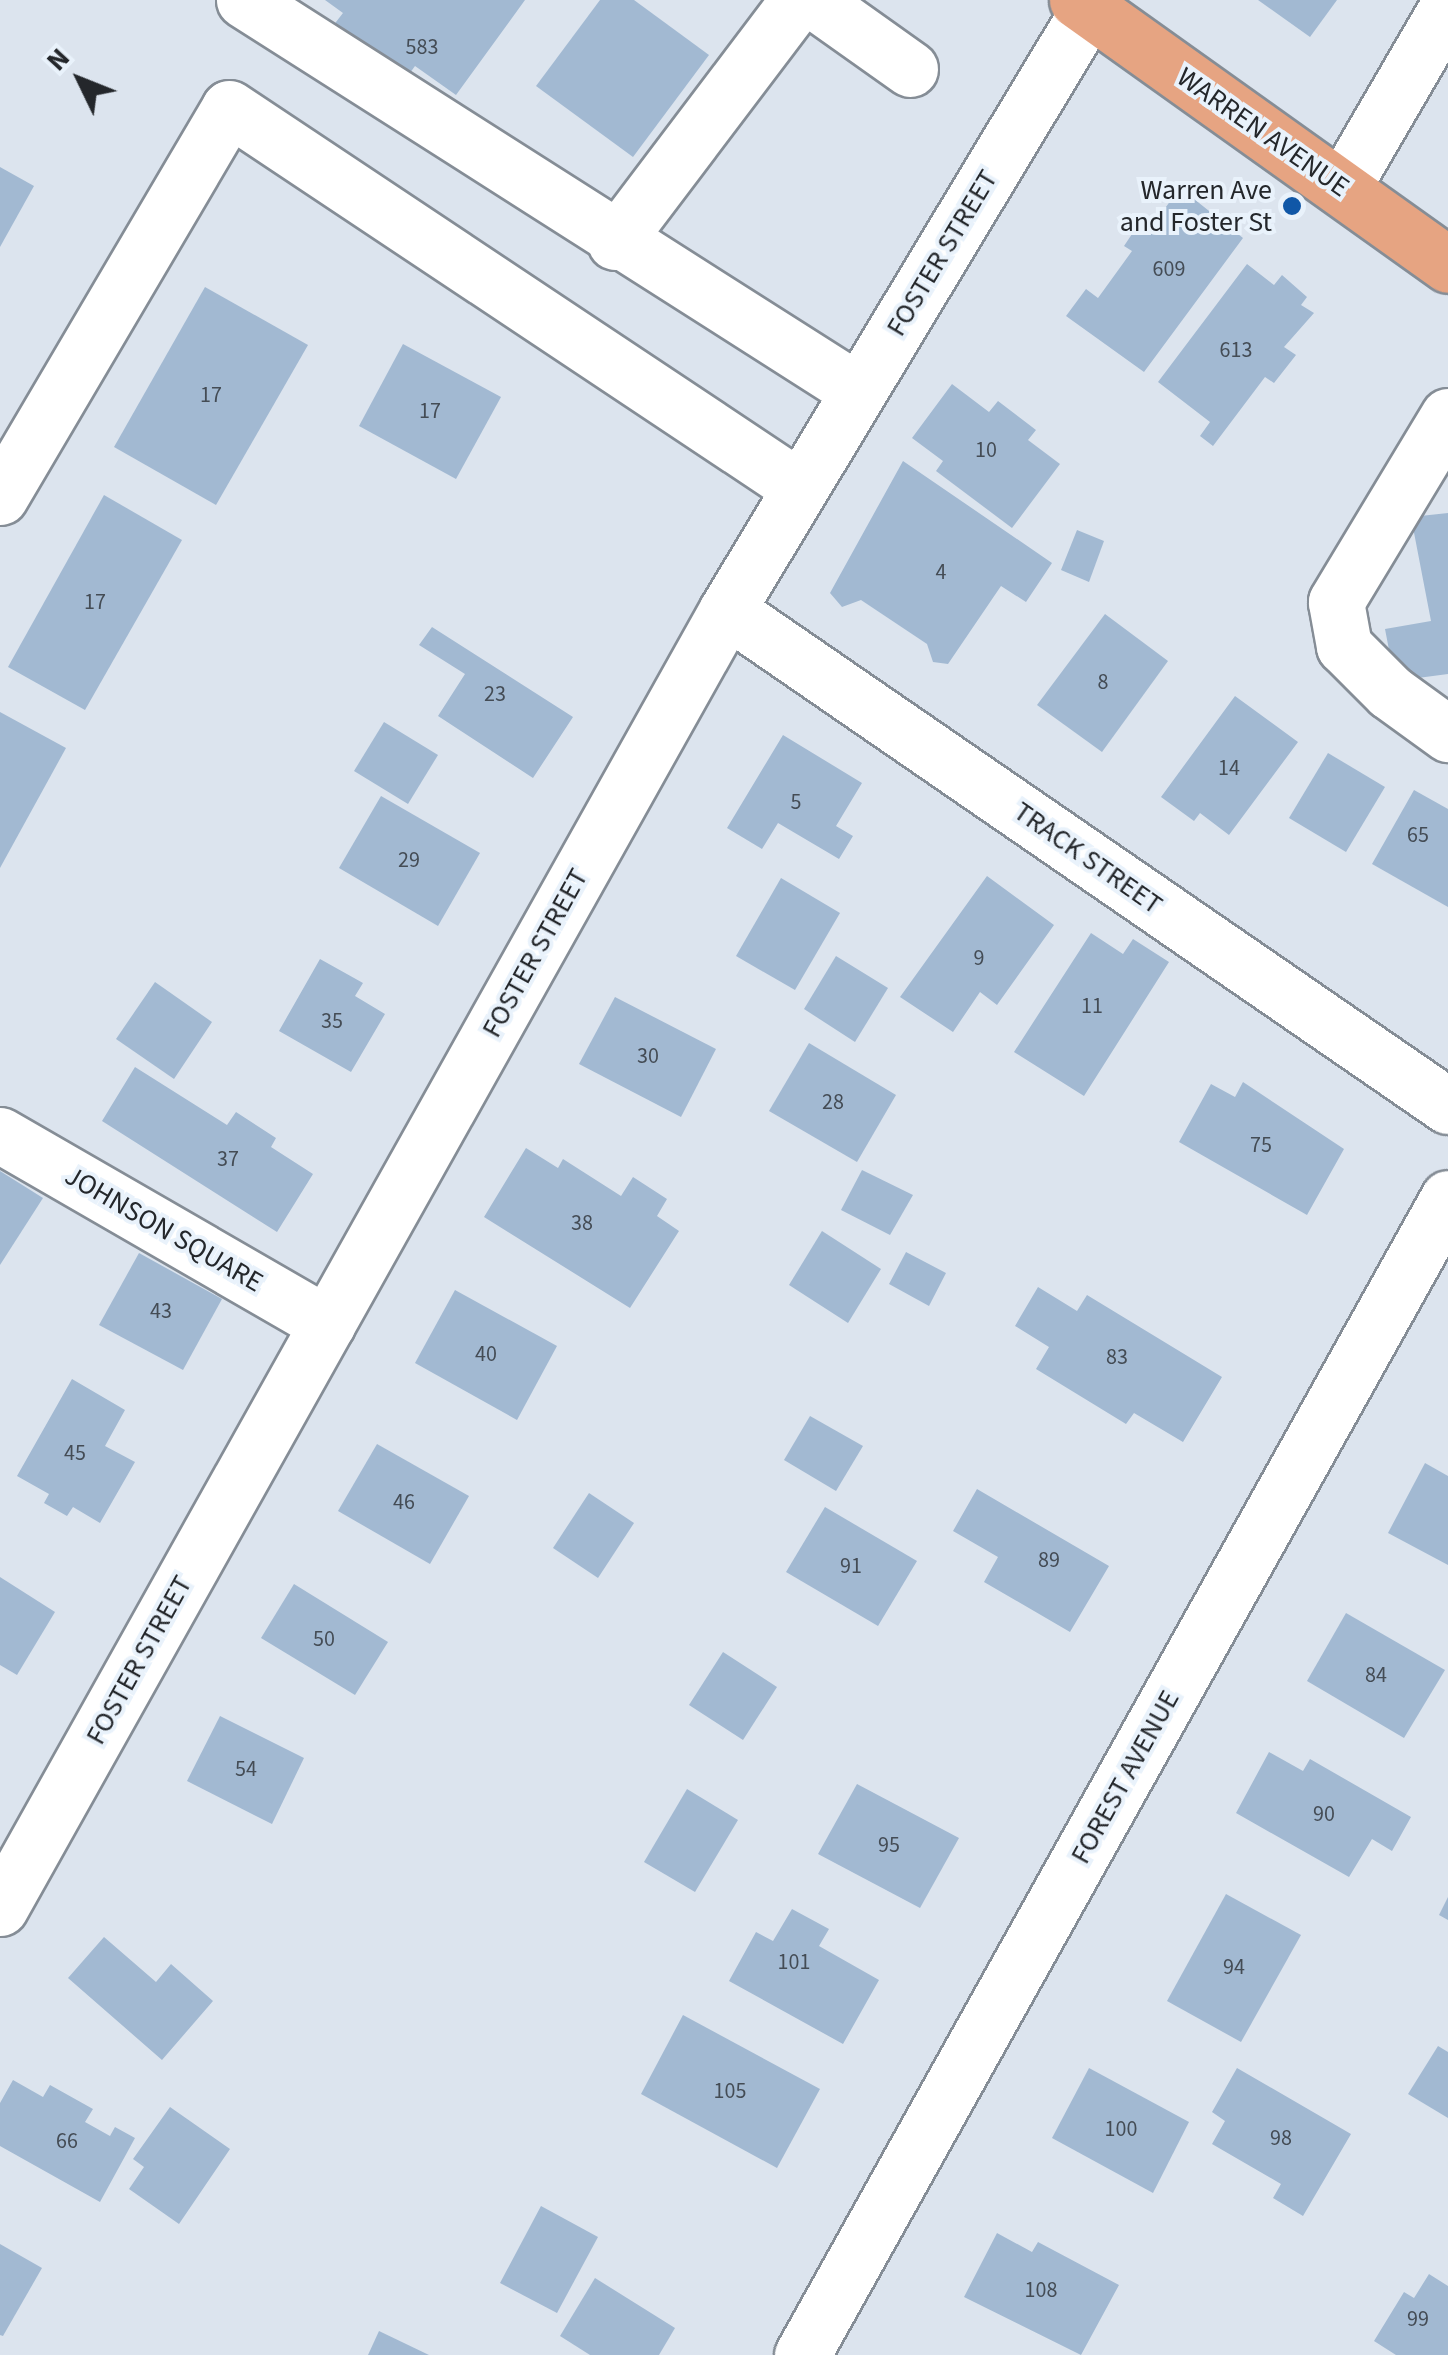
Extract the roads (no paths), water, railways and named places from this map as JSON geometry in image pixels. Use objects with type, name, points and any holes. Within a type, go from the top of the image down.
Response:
[{"type":"main road","name":"WARREN AVENUE","points":[[1083,4],[1448,265]]},
{"type":"street","points":[[244,0],[615,242],[858,391]]},
{"type":"street","points":[[615,242],[798,0]]},
{"type":"street","points":[[813,0],[910,70]]},
{"type":"street","name":"FOSTER STREET","points":[[0,1908],[727,610],[1083,4]]},
{"type":"street","points":[[1342,188],[1448,6]]},
{"type":"street","points":[[0,497],[230,108],[800,488]]},
{"type":"street","points":[[1444,729],[1344,646],[1336,602],[1427,485],[1448,416]]},
{"type":"street","name":"TRACK STREET","points":[[727,610],[1448,1106]]},
{"type":"street","name":"JOHNSON SQUARE","points":[[0,1134],[327,1324]]},
{"type":"street","name":"FOREST AVENUE","points":[[802,2355],[1448,1198]]},
{"type":"place","name":"Warren Ave and Foster St","points":[[1292,206]]}]
